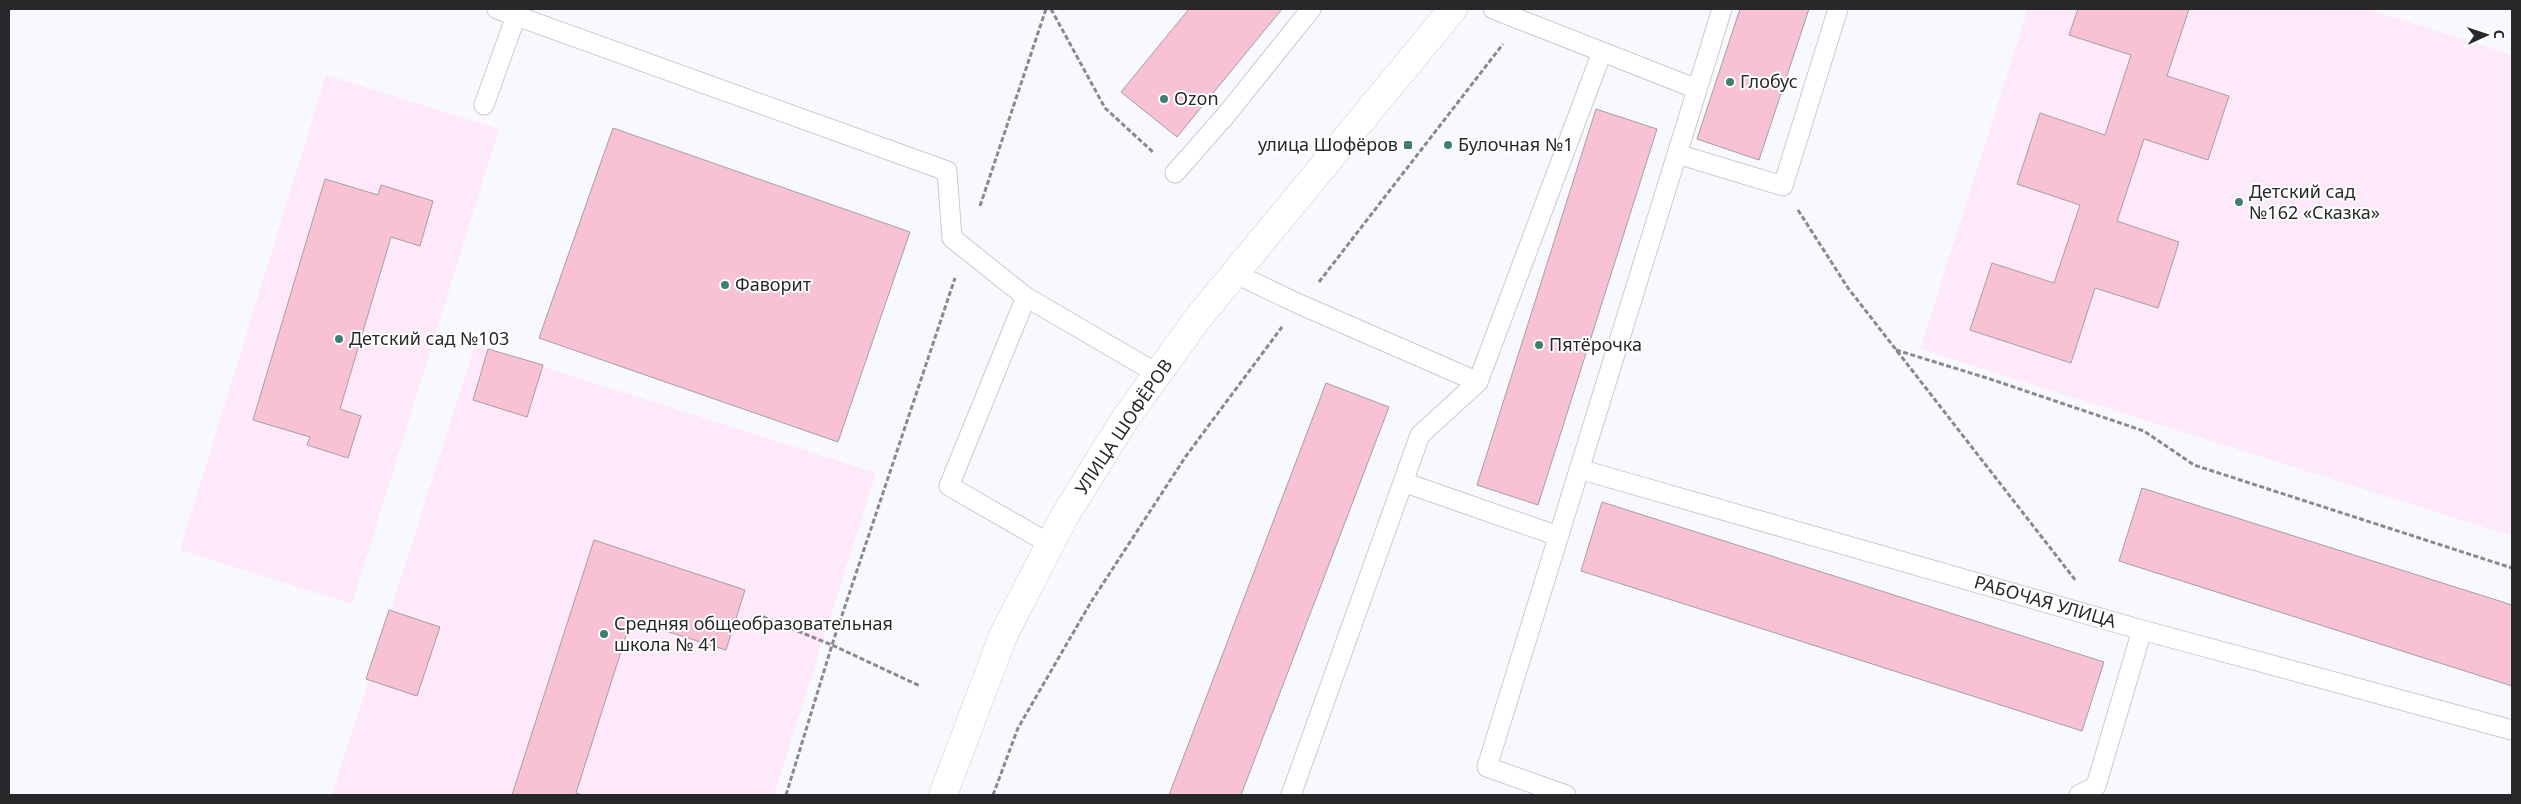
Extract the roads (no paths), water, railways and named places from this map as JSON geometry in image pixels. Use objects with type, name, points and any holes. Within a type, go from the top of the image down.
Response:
[{"type":"main road","name":"УЛИЦА ШОФЁРОВ","points":[[943,795],[1004,636],[1050,544],[1125,419],[1198,318],[1453,9]]},
{"type":"lane","points":[[497,9],[947,171],[952,238],[1026,297],[1158,374]]},
{"type":"lane","points":[[1176,173],[1226,115],[1311,9]]},
{"type":"lane","points":[[1493,9],[1697,89]]},
{"type":"lane","points":[[1566,795],[1487,768],[1722,9]]},
{"type":"lane","points":[[1677,154],[1783,186],[1838,9]]},
{"type":"lane","points":[[484,105],[516,16]]},
{"type":"lane","points":[[1291,795],[1420,435],[1478,382],[1602,52]]},
{"type":"lane","points":[[1236,274],[1299,304],[1478,382]]},
{"type":"lane","points":[[1026,297],[950,486],[1050,544]]},
{"type":"lane","name":"РАБОЧАЯ УЛИЦА","points":[[1579,469],[2106,620],[2512,730]]},
{"type":"lane","points":[[1403,482],[1558,536]]},
{"type":"lane","points":[[2079,795],[2096,786],[2142,630]]},
{"type":"place","name":"Глобус","points":[[1730,82]]},
{"type":"place","name":"Ozon","points":[[1164,99]]},
{"type":"place","name":"улица Шофёров","points":[[1408,145]]},
{"type":"place","name":"Булочная №1","points":[[1448,145]]},
{"type":"place","name":"Детский сад №162 «Сказка»","points":[[2239,202]]},
{"type":"place","name":"Фаворит","points":[[725,285]]},
{"type":"place","name":"Детский сад №103","points":[[339,339]]},
{"type":"place","name":"Пятёрочка","points":[[1539,345]]},
{"type":"place","name":"Средняя общеобразовательная школа № 41","points":[[604,634]]}]
